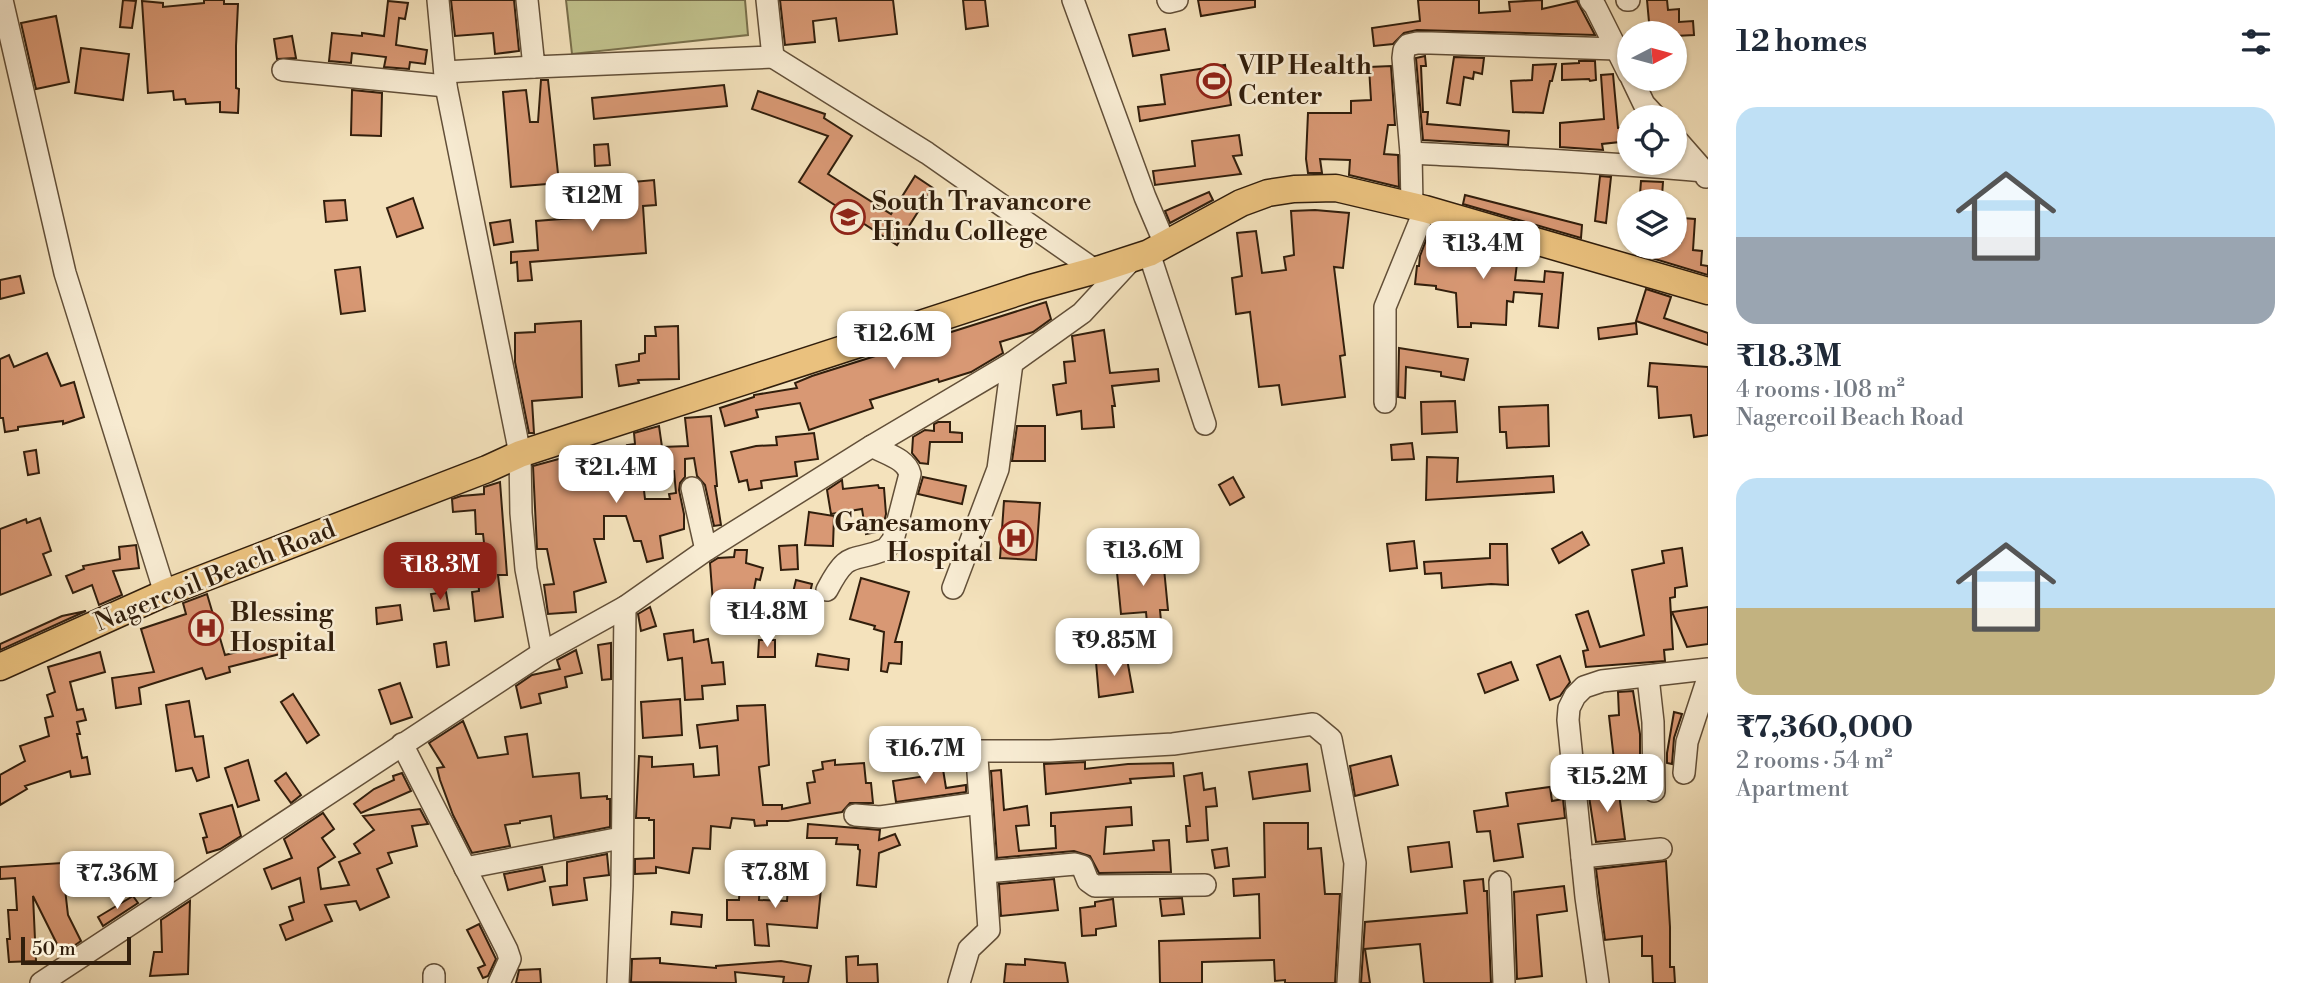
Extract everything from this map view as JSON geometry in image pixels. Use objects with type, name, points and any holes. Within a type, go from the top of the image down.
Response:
[{"type":"main road","name":"Nagercoil Beach Road","points":[[0,667],[165,593],[520,454],[1031,288],[1096,271],[1149,252],[1241,203],[1268,193],[1294,188],[1336,187],[1419,207],[1708,291]]},
{"type":"street","points":[[2,0],[65,273],[165,593]]},
{"type":"street","points":[[438,0],[446,79],[520,454],[526,569],[542,653]]},
{"type":"street","points":[[527,0],[534,67]]},
{"type":"street","points":[[766,0],[773,57]]},
{"type":"street","points":[[1073,0],[1145,197],[1149,252],[1205,424]]},
{"type":"street","points":[[1168,0],[1177,0]]},
{"type":"street","points":[[1385,402],[1385,307],[1419,207],[1411,153],[1404,50],[1408,45],[1431,43],[1616,49],[1590,0]]},
{"type":"street","points":[[283,70],[446,79],[534,67],[773,57],[927,153],[1096,271]]},
{"type":"street","points":[[1411,153],[1598,161],[1706,176]]},
{"type":"street","points":[[1687,153],[1706,176]]},
{"type":"street","points":[[41,983],[542,653],[625,607],[706,550],[1012,362],[1082,313],[1149,252]]},
{"type":"street","points":[[953,588],[998,469],[1012,362]]},
{"type":"street","points":[[827,590],[837,570],[847,561],[853,557],[881,551],[890,546],[893,540],[910,474],[909,468],[903,461],[872,446]]},
{"type":"street","points":[[692,488],[706,550]]},
{"type":"street","points":[[618,983],[622,886],[625,607]]},
{"type":"street","points":[[1598,983],[1582,857],[1569,708],[1584,687],[1602,681],[1708,668]]},
{"type":"street","points":[[1648,677],[1653,722],[1654,791]]},
{"type":"street","points":[[1684,773],[1687,742],[1708,678]]},
{"type":"street","points":[[959,983],[969,949],[989,930],[977,758],[981,751],[1050,751],[1172,744],[1313,724],[1331,739],[1355,863],[1348,983]]},
{"type":"street","points":[[402,744],[508,950],[510,959],[499,983]]},
{"type":"street","points":[[855,815],[880,817],[980,803]]},
{"type":"street","points":[[465,868],[621,838]]},
{"type":"street","points":[[1582,857],[1661,849]]},
{"type":"street","points":[[986,872],[1075,864],[1082,866],[1088,881],[1095,886],[1205,885]]},
{"type":"street","points":[[1500,882],[1504,983]]},
{"type":"green space","points":[[566,0],[745,0],[748,35],[572,54]]},
{"type":"building","points":[[123,0],[136,1],[132,28],[120,27]]},
{"type":"building","points":[[204,0],[224,0],[224,4],[238,4],[238,113],[220,112],[220,102],[186,104],[185,99],[174,100],[173,91],[148,93],[142,1],[163,3],[163,7],[204,3]]},
{"type":"building","points":[[451,0],[514,0],[519,51],[495,54],[493,33],[455,36]]},
{"type":"building","points":[[780,0],[893,0],[897,34],[839,41],[836,18],[813,21],[815,42],[785,45]]},
{"type":"building","points":[[963,0],[985,0],[988,26],[966,29]]},
{"type":"building","points":[[1198,0],[1255,0],[1255,7],[1201,16]]},
{"type":"building","points":[[1418,0],[1479,0],[1479,13],[1510,11],[1509,2],[1542,0],[1542,9],[1577,1],[1595,35],[1417,30],[1404,33],[1393,44],[1374,46],[1372,28],[1420,21]]},
{"type":"building","points":[[1647,0],[1667,0],[1668,10],[1679,9],[1679,21],[1649,21]]},
{"type":"building","points":[[388,1],[408,3],[405,19],[399,18],[396,45],[427,50],[425,64],[410,62],[409,69],[384,67],[386,57],[352,53],[351,63],[329,61],[332,33],[384,36]]},
{"type":"building","points":[[56,16],[69,82],[36,89],[21,23]]},
{"type":"building","points":[[1687,21],[1693,21],[1694,35],[1687,35]]},
{"type":"building","points":[[1165,29],[1169,50],[1133,56],[1129,35]]},
{"type":"building","points":[[292,36],[296,58],[277,59],[274,39]]},
{"type":"building","points":[[81,48],[129,54],[123,100],[75,93]]},
{"type":"building","points":[[1425,56],[1426,66],[1421,66],[1423,112],[1428,112],[1427,124],[1509,131],[1508,145],[1423,140],[1416,58]]},
{"type":"building","points":[[1454,57],[1484,58],[1482,74],[1474,72],[1473,79],[1464,77],[1460,105],[1447,103]]},
{"type":"building","points":[[1595,61],[1596,80],[1562,80],[1562,64]]},
{"type":"building","points":[[1556,64],[1543,113],[1513,112],[1511,81],[1532,80],[1533,65]]},
{"type":"building","points":[[1225,65],[1231,105],[1140,121],[1138,107],[1165,104],[1161,75]]},
{"type":"building","points":[[1391,66],[1395,125],[1388,125],[1384,154],[1398,155],[1399,187],[1349,175],[1350,160],[1320,159],[1322,173],[1308,173],[1308,113],[1351,113],[1351,101],[1371,100],[1369,67]]},
{"type":"building","points":[[1613,74],[1617,142],[1602,144],[1603,150],[1560,147],[1560,123],[1604,119],[1601,75]]},
{"type":"building","points":[[541,80],[548,80],[559,183],[511,187],[503,92],[526,90],[530,122],[538,122]]},
{"type":"building","points":[[724,85],[727,106],[594,119],[592,98]]},
{"type":"building","points":[[352,90],[382,93],[381,136],[351,135]]},
{"type":"building","points":[[758,91],[825,114],[824,118],[852,136],[828,174],[891,214],[915,176],[933,188],[897,245],[799,182],[828,136],[752,109]]},
{"type":"building","points":[[1239,135],[1242,155],[1233,156],[1241,174],[1155,185],[1153,171],[1195,166],[1192,141]]},
{"type":"building","points":[[608,144],[610,165],[595,166],[594,145]]},
{"type":"building","points":[[1600,176],[1611,177],[1606,223],[1595,221]]},
{"type":"building","points":[[654,180],[656,205],[643,206],[646,253],[530,262],[532,280],[518,281],[517,262],[511,263],[511,252],[538,250],[536,221],[624,214],[622,183]]},
{"type":"building","points":[[1641,181],[1663,182],[1662,189],[1640,189]]},
{"type":"building","points":[[1209,192],[1213,200],[1170,223],[1165,211]]},
{"type":"building","points":[[1465,195],[1582,225],[1581,238],[1463,204]]},
{"type":"building","points":[[413,198],[423,228],[397,237],[387,208]]},
{"type":"building","points":[[345,200],[347,220],[326,222],[324,201]]},
{"type":"building","points":[[1291,211],[1349,213],[1343,268],[1334,267],[1345,355],[1340,356],[1345,397],[1282,405],[1279,385],[1259,387],[1250,312],[1236,314],[1232,278],[1242,276],[1237,233],[1256,231],[1262,273],[1286,270],[1284,257],[1294,255]]},
{"type":"building","points":[[1687,218],[1695,219],[1693,250],[1702,251],[1701,265],[1708,266],[1708,275],[1655,259],[1687,259]]},
{"type":"building","points":[[510,220],[513,242],[494,245],[490,223]]},
{"type":"building","points":[[1428,235],[1471,239],[1470,242],[1499,247],[1498,253],[1518,255],[1515,280],[1544,282],[1545,271],[1563,273],[1558,328],[1539,326],[1542,294],[1514,292],[1513,302],[1507,301],[1506,325],[1471,323],[1471,327],[1458,327],[1456,293],[1436,289],[1436,286],[1415,284],[1417,266]]},
{"type":"building","points":[[360,267],[365,311],[341,314],[335,270]]},
{"type":"building","points":[[20,276],[24,293],[0,299],[0,280]]},
{"type":"building","points":[[1646,289],[1671,297],[1664,318],[1708,333],[1708,345],[1636,321]]},
{"type":"building","points":[[1046,302],[1051,319],[1033,332],[1000,342],[1003,353],[971,372],[870,400],[873,408],[809,430],[800,403],[756,410],[758,417],[725,426],[720,408],[754,395],[797,388],[795,383],[812,376]]},
{"type":"building","points":[[581,321],[582,397],[532,401],[534,433],[529,433],[515,362],[515,333],[535,332],[535,324]]},
{"type":"building","points":[[1636,323],[1637,334],[1599,339],[1598,328]]},
{"type":"building","points":[[678,326],[679,379],[638,380],[639,383],[619,386],[616,365],[639,361],[639,354],[645,353],[645,336],[656,336],[655,327]]},
{"type":"building","points":[[1104,330],[1110,373],[1158,369],[1159,381],[1112,386],[1114,427],[1082,429],[1081,411],[1057,415],[1053,385],[1066,383],[1064,362],[1075,361],[1072,336]]},
{"type":"building","points":[[1399,348],[1468,359],[1464,380],[1441,376],[1441,372],[1406,367],[1405,398],[1398,397]]},
{"type":"building","points":[[47,353],[61,386],[74,382],[84,417],[63,424],[63,421],[18,427],[18,430],[5,432],[3,418],[0,418],[0,359],[9,355],[14,367]]},
{"type":"building","points":[[1650,363],[1708,367],[1708,435],[1694,437],[1691,415],[1659,418],[1657,387],[1648,386]]},
{"type":"building","points":[[1455,401],[1457,432],[1422,434],[1421,402]]},
{"type":"building","points":[[1548,405],[1549,446],[1507,448],[1506,432],[1500,432],[1499,407]]},
{"type":"building","points":[[711,416],[715,486],[721,525],[714,526],[705,485],[697,476],[694,458],[685,459],[685,477],[679,490],[684,529],[660,536],[663,558],[647,562],[641,541],[634,541],[626,516],[604,516],[604,539],[594,539],[606,582],[574,592],[576,612],[548,614],[544,585],[554,584],[547,549],[537,549],[533,466],[577,454],[581,476],[603,475],[602,458],[629,457],[627,445],[635,444],[634,433],[659,426],[662,447],[688,446],[685,418]],"holes":[[[674,471],[676,493],[669,494],[670,499],[645,499],[642,473]]]},
{"type":"building","points":[[950,422],[950,432],[962,433],[962,442],[930,442],[928,464],[920,463],[912,453],[913,437],[925,430],[934,431],[934,424]]},
{"type":"building","points":[[1017,426],[1045,426],[1045,461],[1012,461]]},
{"type":"building","points":[[814,433],[818,459],[795,462],[797,476],[761,481],[762,488],[749,490],[747,480],[739,482],[731,452],[756,446],[777,445],[776,437]]},
{"type":"building","points":[[1412,443],[1414,459],[1392,460],[1391,445]]},
{"type":"building","points":[[36,450],[39,473],[28,475],[24,452]]},
{"type":"building","points":[[1427,457],[1458,458],[1457,482],[1553,476],[1554,492],[1426,500]]},
{"type":"building","points":[[923,477],[966,486],[962,504],[918,494]]},
{"type":"building","points":[[1233,477],[1244,497],[1230,505],[1219,485]]},
{"type":"building","points":[[842,480],[843,489],[878,485],[879,488],[884,488],[886,514],[882,531],[866,534],[862,509],[831,514],[827,490]]},
{"type":"building","points":[[500,482],[507,575],[498,575],[503,617],[475,621],[472,592],[479,591],[477,562],[486,561],[483,534],[476,534],[475,510],[453,512],[452,499],[484,494],[484,487]]},
{"type":"building","points":[[1004,501],[1040,503],[1036,560],[1000,558]]},
{"type":"building","points":[[809,512],[834,516],[833,546],[805,545]]},
{"type":"building","points":[[40,518],[51,551],[43,554],[51,575],[0,595],[0,529],[26,519],[27,523]]},
{"type":"building","points":[[1582,532],[1589,545],[1559,563],[1552,549]]},
{"type":"building","points":[[1414,541],[1417,568],[1390,571],[1387,544]]},
{"type":"building","points":[[1490,544],[1507,544],[1508,585],[1442,588],[1441,573],[1425,574],[1424,562],[1490,558]]},
{"type":"building","points":[[136,545],[139,568],[113,571],[122,595],[99,605],[92,585],[73,593],[66,576],[84,569],[83,566],[120,559],[119,547]]},
{"type":"building","points":[[797,545],[798,569],[781,570],[779,546]]},
{"type":"building","points":[[1682,548],[1687,586],[1675,588],[1675,597],[1670,598],[1673,649],[1664,650],[1665,661],[1586,667],[1583,651],[1588,650],[1576,615],[1588,611],[1600,647],[1644,635],[1632,570],[1664,563],[1662,551]]},
{"type":"building","points":[[735,550],[747,550],[746,563],[763,568],[760,580],[756,579],[751,606],[730,602],[713,603],[710,563],[718,558],[734,557]]},
{"type":"building","points":[[1163,558],[1168,610],[1160,610],[1161,621],[1147,623],[1146,612],[1121,614],[1116,562]]},
{"type":"building","points":[[861,578],[909,592],[895,642],[902,642],[901,664],[889,663],[887,672],[881,671],[884,632],[874,629],[875,626],[850,619]]},
{"type":"building","points":[[796,580],[812,584],[807,605],[791,601]]},
{"type":"building","points":[[446,592],[449,609],[434,611],[431,594]]},
{"type":"building","points":[[207,594],[225,655],[277,642],[280,654],[229,667],[230,672],[206,679],[202,668],[139,688],[141,704],[116,708],[112,678],[154,672],[141,629],[186,614],[183,603]]},
{"type":"building","points":[[400,605],[402,620],[377,624],[376,608]]},
{"type":"building","points":[[650,607],[656,626],[641,631],[638,614]]},
{"type":"building","points":[[1708,607],[1708,644],[1687,647],[1672,612]]},
{"type":"building","points":[[86,611],[0,650],[0,644],[62,616]]},
{"type":"building","points":[[693,630],[694,642],[708,639],[712,663],[723,662],[725,684],[702,686],[703,699],[685,700],[682,658],[668,660],[664,634]]},
{"type":"building","points":[[759,640],[775,640],[775,657],[758,657]]},
{"type":"building","points":[[446,642],[449,665],[437,667],[434,644]]},
{"type":"building","points":[[611,643],[611,679],[602,680],[598,645]]},
{"type":"building","points":[[576,650],[582,673],[565,677],[567,687],[539,694],[541,703],[521,708],[516,686],[532,675],[560,669],[557,660]]},
{"type":"building","points":[[100,652],[105,672],[70,682],[77,710],[83,709],[86,720],[77,722],[80,734],[77,734],[82,758],[87,757],[90,774],[71,777],[70,771],[25,786],[27,789],[0,805],[0,775],[25,761],[20,746],[49,736],[45,718],[53,716],[47,695],[55,692],[48,667]]},
{"type":"building","points":[[818,654],[849,659],[848,670],[816,666]]},
{"type":"building","points":[[1560,656],[1570,682],[1560,696],[1550,700],[1537,665]]},
{"type":"building","points":[[1127,659],[1133,692],[1099,697],[1096,662]]},
{"type":"building","points":[[1511,662],[1518,680],[1485,693],[1478,674]]},
{"type":"building","points":[[400,683],[412,717],[391,724],[379,690]]},
{"type":"building","points":[[1633,691],[1640,734],[1640,757],[1614,760],[1609,716],[1619,715],[1618,692]]},
{"type":"building","points":[[293,694],[319,735],[307,743],[281,702]]},
{"type":"building","points":[[680,699],[682,735],[643,738],[641,702]]},
{"type":"building","points":[[189,701],[195,737],[203,736],[209,777],[197,781],[192,768],[176,771],[166,705]]},
{"type":"building","points":[[765,705],[769,765],[759,767],[763,805],[782,805],[782,809],[810,803],[807,783],[815,782],[813,771],[823,769],[822,762],[835,760],[835,765],[864,763],[866,783],[871,783],[873,803],[850,803],[842,812],[788,821],[767,821],[767,825],[755,826],[754,820],[732,818],[730,828],[711,826],[710,849],[693,848],[689,873],[656,867],[656,873],[635,874],[635,859],[654,858],[654,820],[636,818],[639,756],[652,757],[652,767],[693,764],[694,777],[719,775],[717,746],[700,748],[697,725],[738,720],[737,706]]},
{"type":"building","points":[[1674,712],[1682,714],[1674,738],[1672,764],[1667,763],[1667,753]]},
{"type":"building","points":[[463,721],[478,758],[508,754],[505,737],[527,734],[533,777],[579,773],[581,798],[607,796],[607,799],[610,799],[610,827],[554,838],[551,816],[520,821],[505,825],[510,846],[472,853],[453,815],[440,780],[437,768],[444,767],[429,743]]},
{"type":"building","points":[[1391,756],[1398,785],[1355,796],[1350,766]]},
{"type":"building","points":[[248,760],[259,800],[238,807],[225,768]]},
{"type":"building","points":[[1085,762],[1085,769],[1173,763],[1174,776],[1130,779],[1131,783],[1046,794],[1044,764]]},
{"type":"building","points":[[942,763],[946,788],[966,785],[966,792],[896,802],[893,781],[926,776],[925,765]]},
{"type":"building","points":[[1307,764],[1310,791],[1253,799],[1249,772]]},
{"type":"building","points":[[1001,770],[1004,810],[1027,806],[1029,825],[1016,826],[1019,851],[1056,848],[1055,826],[1051,826],[1051,813],[1131,807],[1132,825],[1106,827],[1104,854],[1154,850],[1153,841],[1169,840],[1171,872],[1099,873],[1090,856],[1074,851],[997,858],[991,771]]},
{"type":"building","points":[[286,773],[301,795],[291,803],[275,781]]},
{"type":"building","points":[[402,773],[411,791],[361,813],[354,804],[374,789],[394,780],[393,776]]},
{"type":"building","points":[[1202,773],[1204,790],[1215,788],[1217,806],[1206,807],[1208,840],[1187,842],[1186,826],[1190,826],[1184,776]]},
{"type":"building","points":[[1618,786],[1625,839],[1596,842],[1588,790]]},
{"type":"building","points":[[1550,787],[1552,801],[1563,799],[1565,818],[1518,824],[1523,857],[1494,861],[1490,831],[1477,832],[1474,811],[1508,806],[1506,793]]},
{"type":"building","points":[[232,805],[241,836],[220,849],[207,853],[203,838],[207,837],[200,814]]},
{"type":"building","points":[[420,809],[428,824],[412,826],[417,846],[388,853],[392,863],[377,869],[389,897],[360,910],[356,901],[325,905],[332,921],[286,940],[280,925],[293,920],[289,907],[304,902],[300,878],[272,889],[264,869],[292,858],[284,839],[323,813],[334,829],[322,838],[335,857],[318,868],[321,889],[349,885],[339,862],[360,853],[354,844],[374,830],[363,816]]},
{"type":"building","points":[[1264,823],[1308,823],[1308,849],[1321,848],[1325,894],[1340,894],[1335,983],[1275,981],[1274,960],[1202,962],[1202,983],[1160,983],[1159,941],[1260,938],[1259,894],[1234,896],[1233,879],[1265,877]]},
{"type":"building","points":[[808,824],[880,830],[879,840],[895,834],[900,845],[879,853],[876,887],[857,885],[860,850],[858,845],[836,844],[837,838],[807,838]]},
{"type":"building","points":[[1449,842],[1452,867],[1411,872],[1408,847]]},
{"type":"building","points":[[1227,848],[1229,866],[1215,868],[1212,850]]},
{"type":"building","points":[[607,854],[609,875],[584,878],[587,900],[553,905],[550,887],[567,885],[567,862]]},
{"type":"building","points":[[1666,861],[1670,967],[1674,967],[1675,983],[1653,983],[1652,956],[1642,956],[1642,936],[1605,940],[1596,869]]},
{"type":"building","points":[[62,863],[68,915],[81,941],[62,954],[33,896],[36,961],[9,962],[8,910],[17,910],[15,878],[0,879],[0,867]]},
{"type":"building","points":[[542,867],[545,881],[508,890],[504,874]]},
{"type":"building","points":[[1054,879],[1058,910],[1001,916],[999,884]]},
{"type":"building","points":[[1483,879],[1484,891],[1487,891],[1491,983],[1424,983],[1420,944],[1365,949],[1370,983],[1361,983],[1365,922],[1467,913],[1464,881]]},
{"type":"building","points":[[740,882],[760,882],[759,900],[787,901],[788,886],[821,889],[817,928],[767,924],[769,946],[755,945],[753,920],[727,920],[727,900],[739,900]]},
{"type":"building","points":[[1564,886],[1567,911],[1537,915],[1542,976],[1517,979],[1514,892]]},
{"type":"building","points":[[133,896],[138,903],[103,926],[98,917]]},
{"type":"building","points":[[1182,898],[1184,914],[1162,916],[1160,899]]},
{"type":"building","points":[[1113,899],[1116,926],[1096,929],[1096,935],[1082,936],[1080,908]]},
{"type":"building","points":[[190,901],[188,974],[150,976],[154,952],[162,952],[161,920]]},
{"type":"building","points":[[672,912],[702,915],[701,927],[671,924]]},
{"type":"building","points":[[479,924],[496,959],[488,976],[483,978],[478,968],[485,965],[467,930]]},
{"type":"building","points":[[858,956],[858,965],[877,964],[878,983],[847,983],[846,957]]},
{"type":"building","points":[[660,958],[660,963],[716,968],[781,961],[811,966],[808,983],[783,983],[784,977],[735,972],[736,983],[631,982],[632,959]]},
{"type":"building","points":[[1025,959],[1065,963],[1068,983],[1004,983],[1006,964],[1025,965]]},
{"type":"building","points":[[540,969],[541,983],[516,983],[519,970]]},
{"type":"place","name":"VIP Health Center","points":[[1214,81]]},
{"type":"place","name":"South Travancore Hindu College","points":[[848,217]]},
{"type":"place","name":"Ganesamony Hospital","points":[[1016,538]]},
{"type":"place","name":"Blessing Hospital","points":[[206,628]]}]
